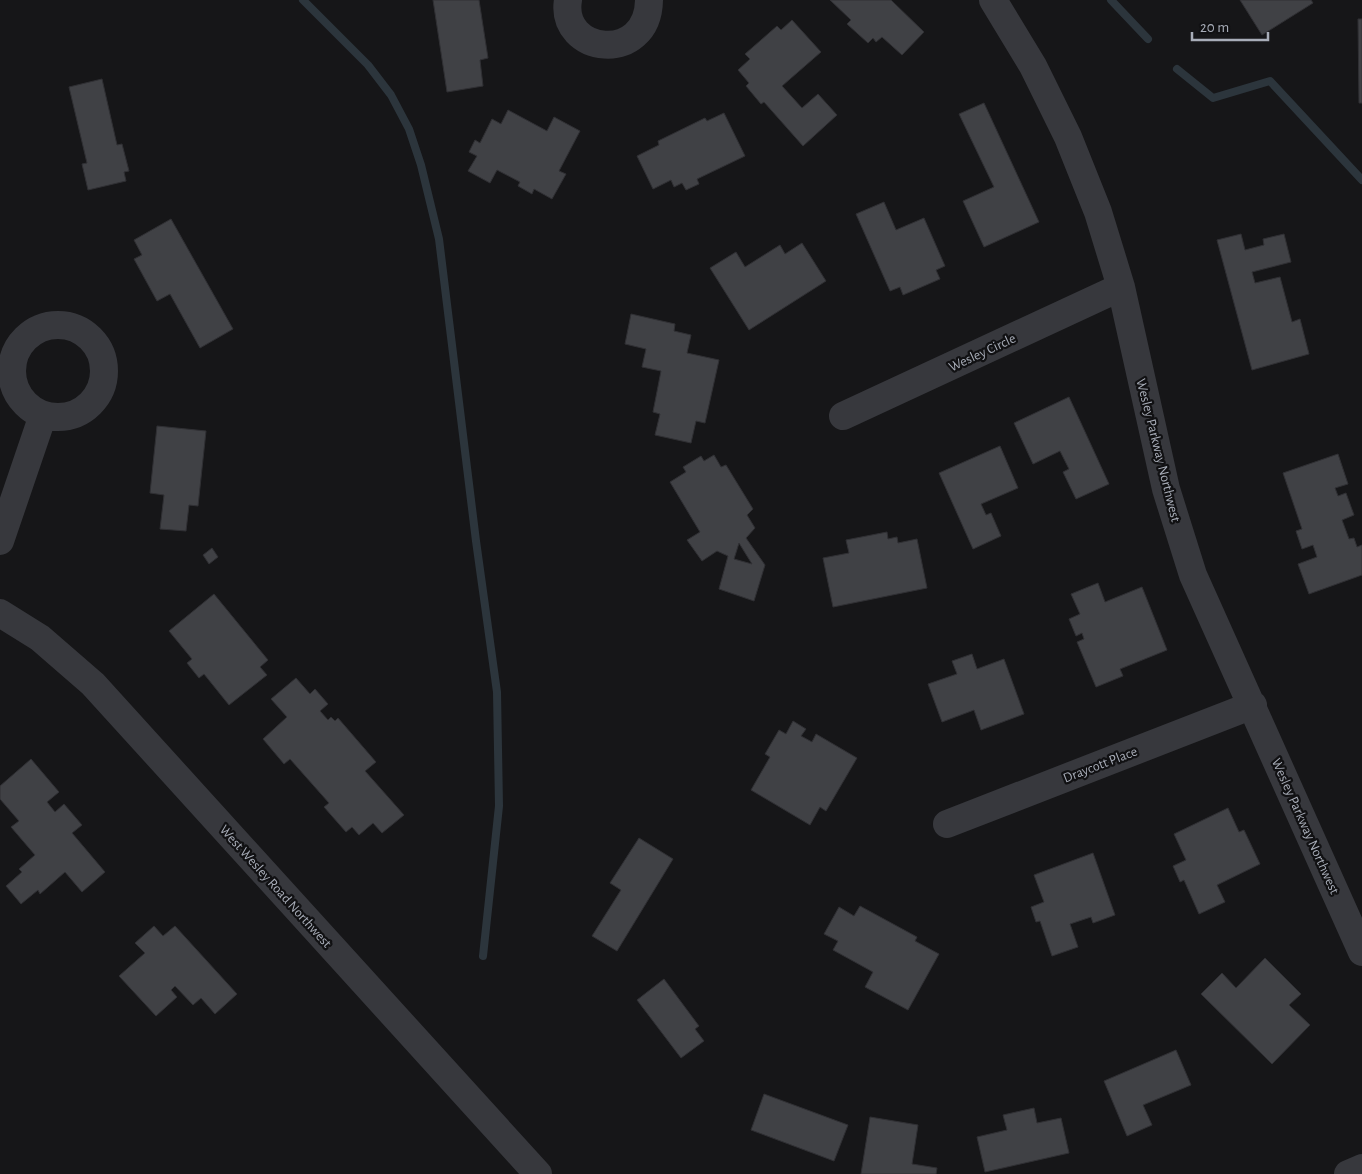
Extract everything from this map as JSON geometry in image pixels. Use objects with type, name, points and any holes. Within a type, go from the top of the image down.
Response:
[{"type":"street","points":[[568,0],[569,17],[574,28],[583,38],[595,44],[607,46],[620,44],[632,38],[642,28],[648,15],[650,0]]},
{"type":"street","name":"Wesley Parkway Northwest","points":[[992,0],[1033,66],[1068,137],[1098,212],[1121,287],[1172,506],[1193,575],[1362,952]]},
{"type":"street","name":"Wesley Circle","points":[[843,416],[1121,287]]},
{"type":"street","points":[[0,541],[43,415]]},
{"type":"street","name":"West Wesley Road Northwest","points":[[0,613],[40,638],[93,684],[538,1174]]},
{"type":"street","name":"Draycott Place","points":[[947,824],[1252,704]]},
{"type":"street","points":[[1348,1174],[1362,1168]]},
{"type":"building","points":[[433,0],[479,0],[488,58],[480,60],[483,86],[447,92]]},
{"type":"building","points":[[830,0],[891,0],[924,32],[902,55],[882,37],[876,42],[873,38],[868,43],[847,24],[851,20]]},
{"type":"building","points":[[1240,0],[1311,0],[1313,3],[1262,35]]},
{"type":"building","points":[[1358,19],[1362,19],[1362,103],[1359,103]]},
{"type":"building","points":[[792,20],[821,52],[782,86],[802,108],[818,94],[837,115],[803,146],[764,102],[761,104],[746,86],[749,83],[738,70],[750,59],[745,54],[777,26],[781,30]]},
{"type":"building","points":[[102,79],[117,145],[122,144],[129,171],[124,172],[126,181],[88,190],[82,164],[87,163],[69,87]]},
{"type":"building","points":[[984,103],[1039,222],[984,247],[963,201],[994,187],[959,114]]},
{"type":"building","points":[[508,110],[547,131],[554,117],[580,131],[559,171],[566,174],[552,199],[534,189],[532,194],[518,186],[520,182],[497,170],[490,183],[468,171],[477,156],[469,152],[475,140],[480,143],[492,119],[501,124]]},
{"type":"building","points":[[724,113],[745,156],[697,179],[699,184],[686,190],[682,183],[674,187],[671,180],[653,189],[637,156],[659,145],[658,141],[705,118],[707,121]]},
{"type":"building","points":[[884,202],[896,230],[924,218],[945,266],[936,270],[940,279],[903,295],[900,287],[890,291],[856,214]]},
{"type":"building","points":[[171,219],[233,329],[200,348],[170,294],[157,301],[134,259],[142,255],[134,240]]},
{"type":"building","points":[[1241,234],[1245,250],[1264,245],[1263,239],[1284,234],[1291,262],[1252,272],[1255,283],[1280,277],[1292,322],[1300,319],[1309,354],[1252,370],[1217,240]]},
{"type":"building","points":[[802,243],[826,281],[749,330],[710,268],[736,252],[745,267],[780,245],[785,254]]},
{"type":"building","points":[[631,314],[675,324],[674,331],[691,335],[687,353],[719,360],[705,423],[696,421],[691,443],[655,435],[660,414],[653,412],[661,371],[642,367],[646,349],[625,344]]},
{"type":"building","points":[[1069,397],[1109,484],[1076,499],[1063,472],[1069,469],[1060,451],[1033,464],[1014,423]]},
{"type":"building","points":[[157,426],[206,431],[198,506],[189,505],[186,531],[160,529],[164,495],[150,493]]},
{"type":"building","points":[[1000,446],[1018,488],[981,504],[986,515],[991,513],[1001,536],[973,549],[939,473]]},
{"type":"building","points":[[1338,454],[1348,484],[1335,488],[1338,496],[1346,493],[1354,515],[1342,520],[1349,539],[1354,538],[1357,547],[1362,545],[1362,575],[1309,594],[1298,564],[1317,557],[1313,545],[1302,549],[1296,531],[1302,529],[1283,473]]},
{"type":"building","points":[[714,455],[721,467],[726,465],[753,509],[747,515],[755,528],[746,538],[765,565],[754,601],[719,589],[728,556],[717,551],[702,561],[687,540],[700,532],[670,482],[686,472],[683,467],[701,456],[704,461]],"holes":[[[739,543],[752,564],[734,559]]]},
{"type":"building","points":[[887,532],[888,539],[897,537],[898,543],[917,539],[927,588],[833,607],[823,558],[849,553],[846,540]]},
{"type":"building","points":[[212,548],[218,557],[209,564],[203,555]]},
{"type":"building","points":[[1098,583],[1105,602],[1142,587],[1167,650],[1120,669],[1123,676],[1096,687],[1077,642],[1084,639],[1082,633],[1076,636],[1069,619],[1080,614],[1071,594]]},
{"type":"building","points":[[214,594],[268,660],[260,667],[267,675],[229,705],[204,674],[199,678],[187,663],[192,659],[169,631]]},
{"type":"building","points":[[972,654],[977,669],[1004,659],[1024,714],[981,730],[974,710],[942,722],[928,684],[957,674],[952,661]]},
{"type":"building","points":[[296,678],[310,694],[315,689],[328,704],[320,711],[328,720],[331,717],[335,721],[338,718],[376,762],[365,771],[404,815],[382,833],[373,823],[359,835],[352,827],[346,832],[324,807],[329,803],[290,759],[284,764],[263,739],[287,717],[271,699]]},
{"type":"building","points":[[793,721],[806,729],[801,736],[812,742],[816,734],[857,758],[826,811],[820,807],[810,825],[751,790],[770,757],[765,754],[779,730],[786,734]]},
{"type":"building","points":[[31,759],[59,792],[47,802],[55,812],[64,804],[82,825],[72,833],[105,872],[82,892],[65,872],[40,894],[38,890],[21,904],[6,886],[22,872],[19,869],[35,855],[11,827],[19,821],[0,799],[0,786]]},
{"type":"building","points":[[1228,808],[1239,832],[1244,830],[1260,864],[1217,885],[1225,902],[1199,914],[1184,880],[1180,882],[1173,866],[1186,860],[1174,834]]},
{"type":"building","points":[[639,838],[673,859],[617,951],[592,936],[621,890],[610,883]]},
{"type":"building","points":[[1093,853],[1115,915],[1093,923],[1091,917],[1070,924],[1078,947],[1052,956],[1040,921],[1036,922],[1031,907],[1044,902],[1034,875]]},
{"type":"building","points":[[860,906],[917,937],[915,941],[939,954],[908,1010],[865,987],[873,972],[833,950],[838,941],[824,934],[839,907],[854,916]]},
{"type":"building","points":[[154,926],[163,936],[175,926],[237,994],[215,1014],[201,998],[193,1005],[175,986],[171,990],[177,997],[156,1016],[119,976],[145,953],[135,943]]},
{"type":"building","points":[[1265,958],[1301,994],[1289,1005],[1310,1025],[1272,1064],[1201,994],[1222,973],[1236,988]]},
{"type":"building","points":[[664,979],[699,1026],[695,1029],[704,1041],[681,1058],[637,1000]]},
{"type":"building","points":[[1176,1050],[1191,1085],[1143,1105],[1152,1125],[1127,1136],[1104,1081]]},
{"type":"building","points":[[764,1094],[848,1125],[834,1161],[751,1130]]},
{"type":"building","points":[[1034,1108],[1037,1123],[1061,1118],[1069,1153],[985,1172],[977,1137],[1007,1130],[1003,1115]]},
{"type":"building","points":[[870,1117],[918,1125],[912,1164],[937,1168],[936,1174],[861,1174]]},
{"type":"waterway","points":[[303,0],[368,65],[391,95],[409,129],[421,165],[439,239],[476,541],[497,692],[499,806],[483,956]]},
{"type":"waterway","points":[[1111,0],[1148,39]]},
{"type":"waterway","points":[[1177,69],[1213,98],[1270,81],[1362,180]]}]
